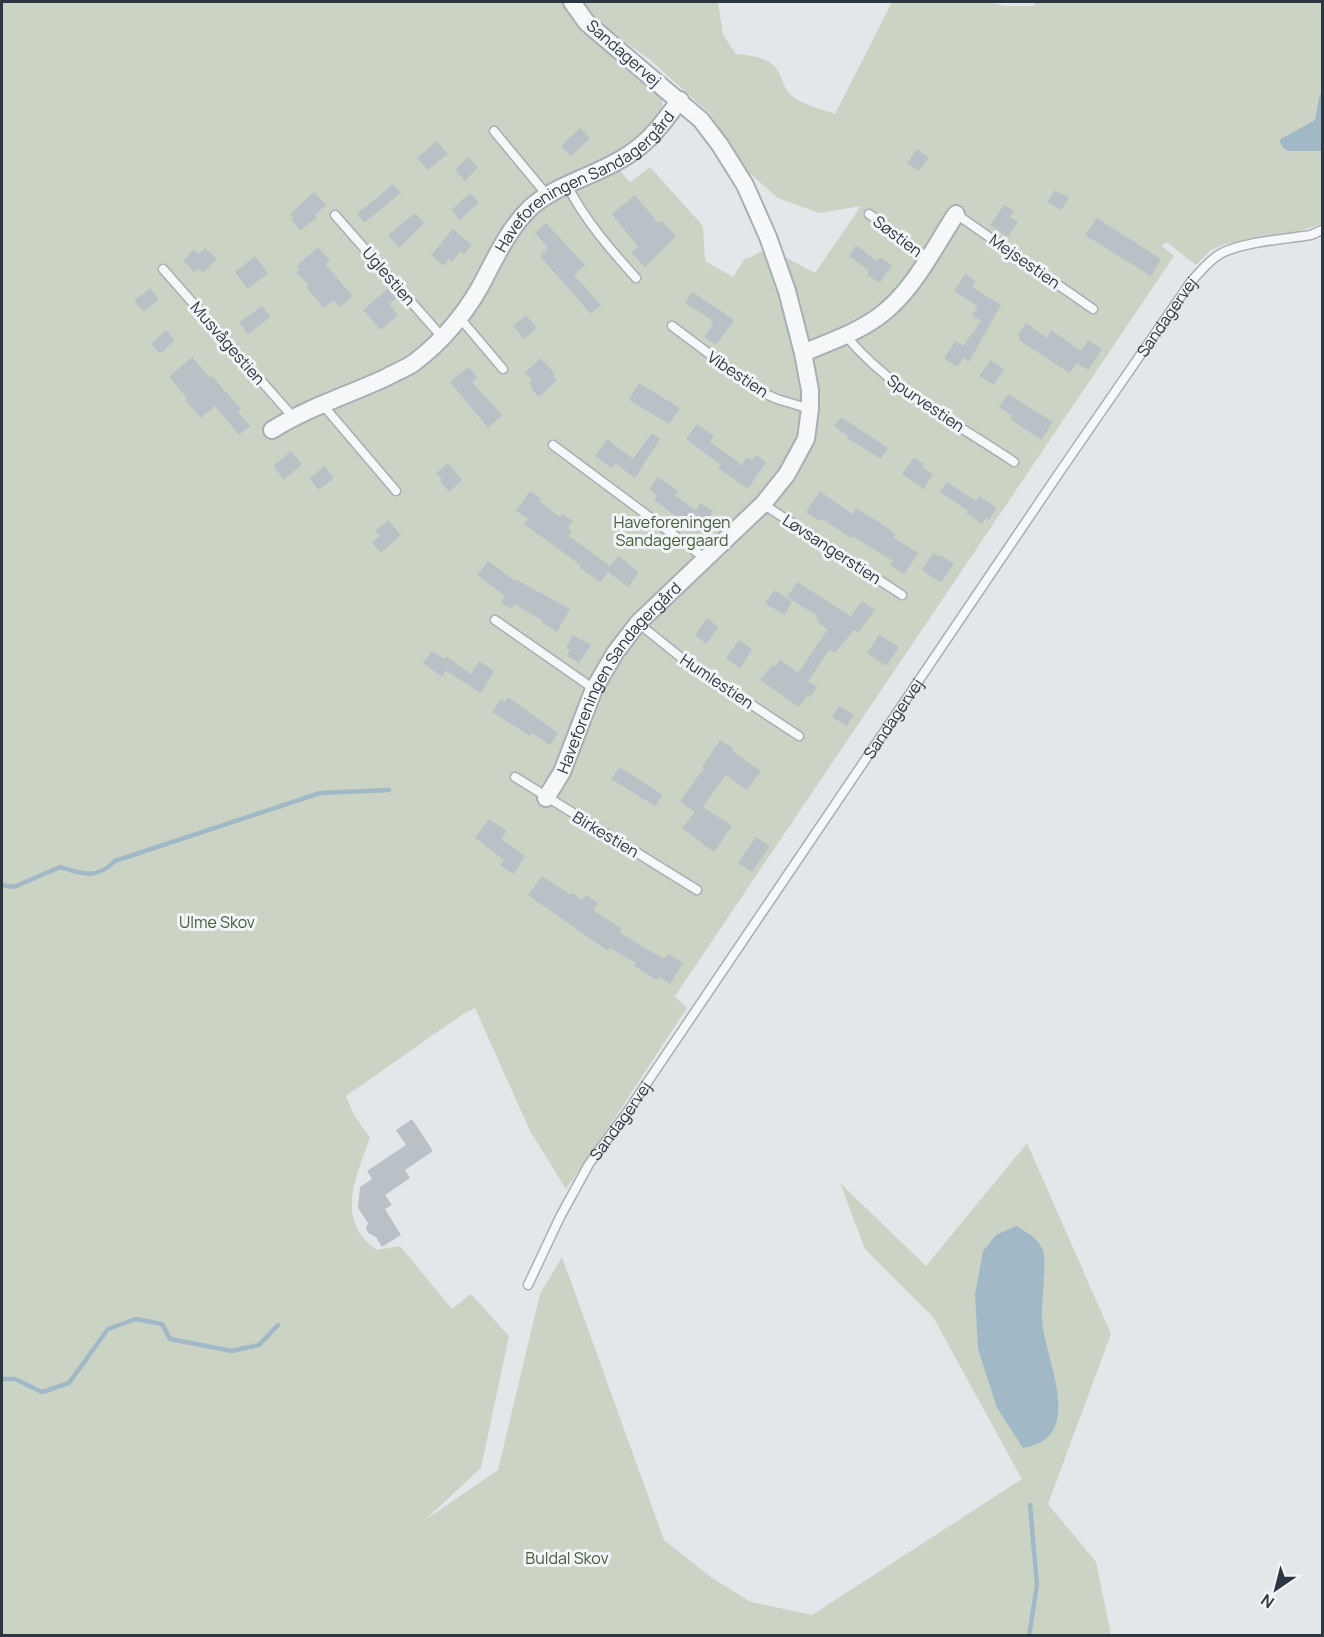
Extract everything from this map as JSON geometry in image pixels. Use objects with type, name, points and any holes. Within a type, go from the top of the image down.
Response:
[{"type":"street","name":"Sandagervej","points":[[572,2],[587,23],[680,100]]},
{"type":"street","name":"Haveforeningen Sandagergård","points":[[272,430],[293,417],[414,363],[442,337],[459,317],[514,227],[532,206],[547,195],[632,153],[657,131],[680,100],[720,145],[745,184],[768,237],[787,291],[810,390],[806,439],[787,474],[763,504],[638,623],[615,653],[594,689],[562,772],[546,798]]},
{"type":"street","points":[[803,353],[846,336],[879,316],[906,290],[956,214]]},
{"type":"lane","points":[[494,131],[547,195]]},
{"type":"lane","points":[[567,185],[576,203],[614,254],[636,278]]},
{"type":"lane","name":"Søstien","points":[[869,214],[928,258]]},
{"type":"lane","name":"Mejsestien","points":[[956,214],[1093,309]]},
{"type":"lane","name":"Uglestien","points":[[335,215],[442,337]]},
{"type":"lane","name":"Sandagervej","points":[[528,1285],[560,1217],[589,1164],[628,1111],[1190,283],[1208,262],[1221,253],[1238,247],[1311,235],[1323,230]]},
{"type":"lane","name":"Musvågestien","points":[[163,269],[293,417]]},
{"type":"lane","points":[[459,317],[503,369]]},
{"type":"lane","name":"Vibestien","points":[[672,326],[759,391],[810,409]]},
{"type":"lane","name":"Spurvestien","points":[[846,336],[865,358],[890,380],[1014,462]]},
{"type":"lane","points":[[322,404],[396,491]]},
{"type":"lane","points":[[553,445],[706,558]]},
{"type":"lane","name":"Løvsangerstien","points":[[763,504],[902,595]]},
{"type":"lane","points":[[495,620],[594,689]]},
{"type":"lane","name":"Humlestien","points":[[638,623],[699,672],[799,736]]},
{"type":"lane","name":"Birkestien","points":[[515,777],[698,890]]},
{"type":"green space","points":[[2,2],[565,2],[663,95],[662,115],[638,140],[609,158],[630,182],[650,167],[703,226],[705,261],[733,277],[745,258],[768,248],[815,273],[861,206],[819,213],[778,198],[746,170],[709,113],[649,59],[599,23],[579,2],[718,2],[723,35],[736,54],[756,57],[772,64],[791,95],[807,104],[835,114],[892,2],[991,2],[1004,6],[1034,6],[1035,2],[1322,2],[1322,224],[1276,238],[1226,244],[1211,250],[1196,265],[1166,242],[1162,246],[1174,256],[675,996],[687,1008],[566,1189],[530,1131],[475,1008],[463,1014],[346,1096],[354,1115],[370,1138],[352,1197],[352,1212],[356,1225],[364,1238],[377,1250],[400,1246],[452,1309],[471,1294],[509,1336],[481,1468],[425,1520],[498,1470],[540,1294],[562,1257],[664,1540],[712,1578],[751,1602],[812,1615],[1022,1479],[933,1317],[865,1249],[840,1183],[926,1266],[1027,1143],[1111,1334],[1048,1504],[1096,1562],[1111,1635],[2,1635]]},
{"type":"water","points":[[1322,92],[1322,151],[1288,151],[1283,148],[1279,140],[1315,120]]},
{"type":"water","points":[[1016,1226],[1035,1239],[1043,1250],[1042,1320],[1058,1394],[1058,1413],[1054,1429],[1043,1441],[1023,1448],[997,1408],[978,1349],[975,1294],[983,1251],[996,1235]]},
{"type":"building","points":[[580,128],[590,138],[571,156],[561,146]]},
{"type":"building","points":[[437,141],[448,154],[428,170],[417,158]]},
{"type":"building","points":[[917,149],[929,158],[919,171],[907,163]]},
{"type":"building","points":[[468,157],[478,167],[465,181],[455,170]]},
{"type":"building","points":[[393,184],[401,193],[364,223],[357,214]]},
{"type":"building","points":[[1055,190],[1069,198],[1061,210],[1047,202]]},
{"type":"building","points":[[314,192],[326,205],[315,215],[317,217],[300,231],[290,214]]},
{"type":"building","points":[[470,193],[479,202],[460,220],[451,210]]},
{"type":"building","points":[[635,195],[658,223],[661,221],[676,236],[645,267],[631,253],[638,247],[612,214]]},
{"type":"building","points":[[1004,205],[1014,211],[1010,217],[1018,222],[1008,237],[990,225]]},
{"type":"building","points":[[415,213],[424,223],[399,248],[388,235]]},
{"type":"building","points":[[1097,218],[1161,259],[1151,276],[1085,235]]},
{"type":"building","points":[[546,223],[585,265],[574,275],[601,305],[591,314],[540,256],[548,248],[535,233]]},
{"type":"building","points":[[453,229],[472,245],[464,254],[460,251],[452,262],[449,259],[443,266],[431,255]]},
{"type":"building","points":[[856,245],[876,261],[879,257],[892,265],[880,283],[867,275],[869,271],[849,256]]},
{"type":"building","points":[[318,247],[330,261],[326,265],[353,296],[340,307],[334,300],[324,308],[306,287],[309,285],[296,272],[300,269],[297,266]]},
{"type":"building","points":[[205,248],[217,259],[203,273],[198,269],[195,273],[183,261],[194,249],[199,254]]},
{"type":"building","points":[[255,256],[268,273],[248,289],[235,272]]},
{"type":"building","points":[[965,274],[976,281],[972,287],[1001,305],[969,362],[964,358],[957,367],[944,358],[956,341],[963,346],[981,321],[972,315],[978,306],[954,291]]},
{"type":"building","points":[[390,287],[398,297],[389,304],[398,315],[381,330],[363,310]]},
{"type":"building","points":[[150,288],[159,299],[144,312],[134,301]]},
{"type":"building","points":[[692,292],[734,320],[716,345],[704,337],[713,325],[710,323],[712,320],[685,303]]},
{"type":"building","points":[[262,306],[271,317],[248,334],[239,322]]},
{"type":"building","points":[[526,315],[537,328],[524,339],[513,326]]},
{"type":"building","points":[[1026,323],[1047,338],[1051,330],[1081,351],[1088,340],[1102,349],[1088,370],[1077,363],[1069,373],[1019,340],[1017,335]]},
{"type":"building","points":[[166,330],[175,340],[160,354],[151,344]]},
{"type":"building","points":[[192,357],[241,409],[238,412],[250,426],[239,435],[215,406],[201,418],[169,377]]},
{"type":"building","points":[[541,358],[555,374],[553,376],[557,380],[539,397],[531,389],[529,383],[532,380],[525,373]]},
{"type":"building","points":[[991,360],[1004,369],[994,385],[979,376]]},
{"type":"building","points":[[468,367],[477,377],[472,382],[502,415],[488,428],[450,382]]},
{"type":"building","points":[[639,383],[680,408],[669,424],[629,400]]},
{"type":"building","points":[[1008,394],[1053,422],[1041,440],[1010,419],[1012,416],[999,407]]},
{"type":"building","points":[[841,417],[888,448],[881,459],[847,438],[848,436],[834,426]]},
{"type":"building","points":[[697,424],[714,436],[710,442],[742,465],[747,457],[752,460],[756,455],[766,462],[748,489],[718,468],[721,465],[686,439]]},
{"type":"building","points":[[652,433],[660,439],[635,478],[615,463],[612,468],[595,456],[607,439],[633,459]]},
{"type":"building","points":[[291,451],[302,464],[284,480],[273,466]]},
{"type":"building","points":[[914,457],[924,464],[922,467],[933,474],[924,489],[902,474]]},
{"type":"building","points":[[448,463],[462,480],[449,492],[436,473]]},
{"type":"building","points":[[324,466],[334,478],[319,490],[309,479]]},
{"type":"building","points":[[658,477],[678,491],[675,496],[696,510],[700,503],[713,511],[699,533],[654,500],[657,495],[649,489]]},
{"type":"building","points":[[947,482],[976,501],[979,496],[997,508],[989,520],[986,518],[982,524],[966,513],[968,511],[940,492]]},
{"type":"building","points":[[530,491],[560,517],[562,514],[573,521],[568,528],[572,531],[569,536],[610,566],[618,556],[639,572],[628,587],[608,572],[600,582],[524,524],[528,519],[516,511]]},
{"type":"building","points":[[820,491],[852,514],[856,508],[879,522],[895,534],[893,537],[918,553],[904,574],[890,565],[893,561],[806,512]]},
{"type":"building","points":[[388,520],[401,535],[381,553],[372,543],[380,536],[375,531]]},
{"type":"building","points":[[933,553],[954,564],[941,583],[922,570]]},
{"type":"building","points":[[488,561],[515,581],[570,609],[557,632],[541,622],[542,620],[514,604],[512,609],[501,603],[505,596],[477,575]]},
{"type":"building","points":[[797,582],[851,616],[862,601],[875,610],[858,633],[854,630],[835,653],[830,649],[808,681],[817,687],[799,707],[760,680],[780,659],[798,673],[828,629],[817,622],[819,620],[815,617],[816,615],[787,597]]},
{"type":"building","points":[[775,590],[792,602],[784,615],[765,603]]},
{"type":"building","points":[[707,618],[719,627],[706,644],[695,635]]},
{"type":"building","points":[[573,635],[591,645],[579,663],[567,656],[570,650],[566,648]]},
{"type":"building","points":[[879,635],[899,647],[886,666],[867,653]]},
{"type":"building","points":[[739,640],[752,649],[740,669],[726,658]]},
{"type":"building","points":[[432,651],[445,659],[447,657],[471,674],[479,661],[494,671],[481,693],[446,671],[442,677],[423,663]]},
{"type":"building","points":[[508,697],[558,733],[550,745],[532,733],[530,736],[492,712],[501,699],[505,702]]},
{"type":"building","points":[[839,706],[854,715],[847,726],[832,717]]},
{"type":"building","points":[[720,740],[761,771],[747,790],[726,775],[703,807],[732,826],[714,852],[682,828],[695,812],[680,801],[704,768],[702,767]]},
{"type":"building","points":[[619,768],[663,795],[655,806],[611,779]]},
{"type":"building","points":[[489,819],[507,831],[501,839],[525,856],[514,874],[500,865],[504,860],[475,838]]},
{"type":"building","points":[[756,837],[770,846],[752,872],[738,863]]},
{"type":"building","points":[[542,876],[571,895],[572,893],[582,900],[586,895],[598,903],[593,910],[622,929],[620,933],[664,959],[668,954],[683,963],[670,984],[659,977],[656,980],[634,966],[636,963],[610,948],[608,951],[528,895]]},
{"type":"building","points":[[412,1119],[433,1151],[405,1170],[410,1178],[385,1195],[392,1205],[385,1209],[401,1235],[382,1247],[376,1237],[368,1233],[366,1228],[368,1223],[358,1208],[360,1187],[372,1179],[367,1171],[406,1145],[396,1130]]},
{"type":"waterway","points":[[2,885],[14,887],[60,867],[82,873],[95,873],[115,861],[320,793],[389,790]]},
{"type":"waterway","points":[[2,1379],[15,1379],[42,1392],[69,1383],[108,1329],[136,1319],[162,1324],[170,1339],[232,1351],[259,1345],[278,1325]]},
{"type":"waterway","points":[[1029,1636],[1037,1585],[1030,1505]]},
{"type":"park label","name":"Haveforeningen Sandagergaard","points":[[672,531]]},
{"type":"park label","name":"Ulme Skov","points":[[217,922]]},
{"type":"park label","name":"Buldal Skov","points":[[567,1558]]}]
